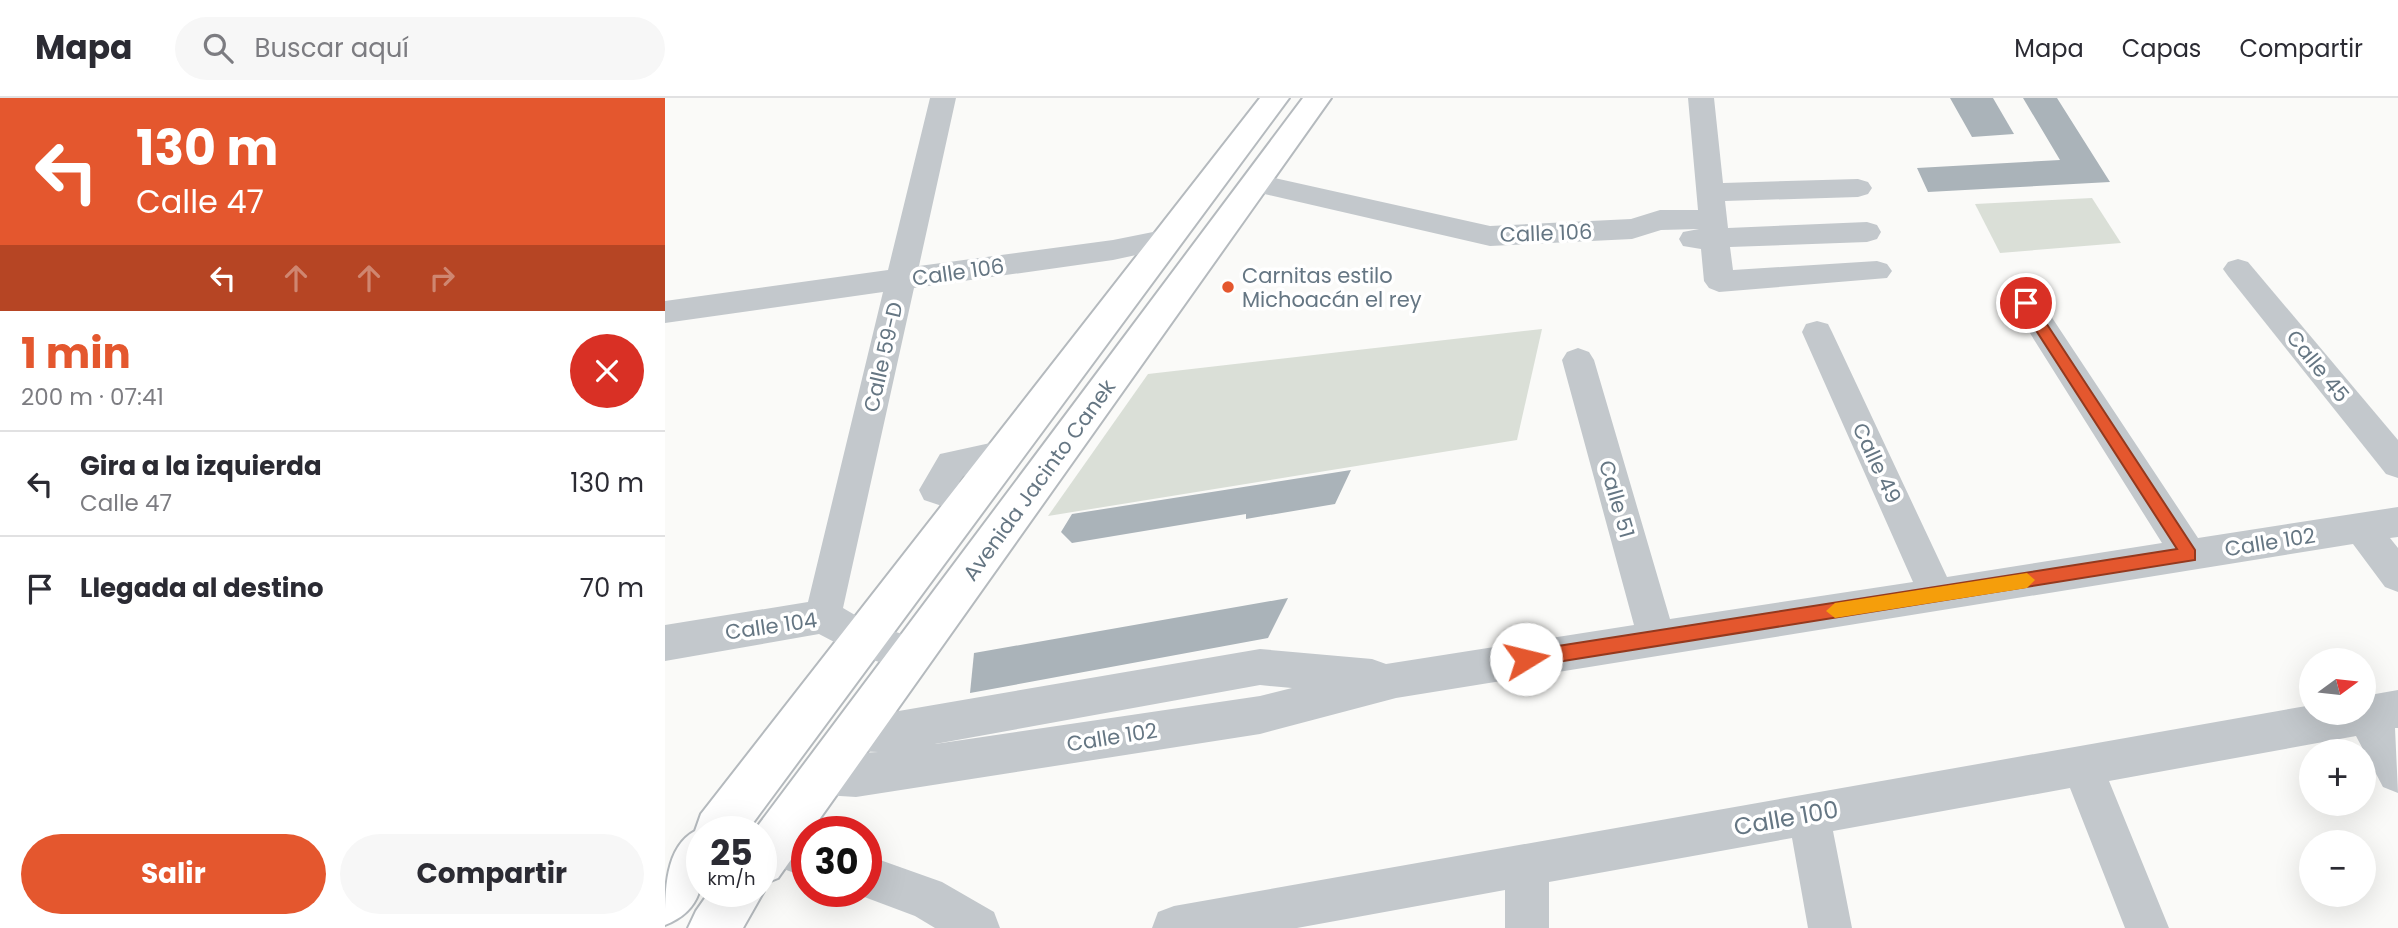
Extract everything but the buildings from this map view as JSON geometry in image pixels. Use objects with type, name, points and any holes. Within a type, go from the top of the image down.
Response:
[{"type":"main road","name":"Avenida Jacinto Canek","points":[[729,816],[1275,98]]},
{"type":"main road","name":"Avenida Jacinto Canek","points":[[780,854],[824,775],[1318,98]]},
{"type":"main road","points":[[665,901],[686,873]]},
{"type":"main road","points":[[713,928],[728,907]]},
{"type":"street","name":"Calle 59-D","points":[[823,616],[943,98]]},
{"type":"street","points":[[1701,98],[1719,281],[1877,271]]},
{"type":"street","name":"Calle 106","points":[[1256,183],[1490,236],[1632,229],[1660,240],[1713,216]]},
{"type":"street","points":[[1713,216],[1858,188]]},
{"type":"street","points":[[1713,216],[1867,232]]},
{"type":"street","name":"Calle 106","points":[[665,312],[1113,250],[1168,239]]},
{"type":"street","name":"Calle 45","points":[[2238,269],[2398,464]]},
{"type":"street","points":[[2026,303],[2189,555]]},
{"type":"street","name":"Calle 49","points":[[1817,332],[1937,594]]},
{"type":"street","name":"Calle 51","points":[[1578,360],[1656,639]]},
{"type":"street","name":"Calle 102","points":[[824,775],[856,776],[1260,715],[1396,680],[2398,522]]},
{"type":"street","points":[[2361,528],[2398,576]]},
{"type":"street","name":"Calle 104","points":[[665,643],[823,616],[863,640],[912,654]]},
{"type":"street","name":"Calle 102","points":[[855,732],[887,733],[1261,667],[1396,680]]},
{"type":"street","points":[[2382,712],[2398,773]]},
{"type":"street","name":"Calle 100","points":[[1177,928],[2382,712]]},
{"type":"street","points":[[2083,765],[2147,928]]},
{"type":"street","points":[[1809,814],[1831,928]]},
{"type":"street","points":[[1527,865],[1527,928]]},
{"type":"street","points":[[882,883],[926,898],[978,928]]},
{"type":"shaded area","points":[[2092,198],[2121,243],[2000,253],[1975,204]]},
{"type":"shaded area","points":[[1542,329],[1517,440],[1048,516],[1148,374]]},
{"type":"slow traffic","points":[[1835,611],[2027,580]]},
{"type":"place","name":"Carnitas estilo Michoacán el rey","points":[[1228,287]]},
{"type":"route","points":[[1526,659],[2189,555],[2026,303]]}]
